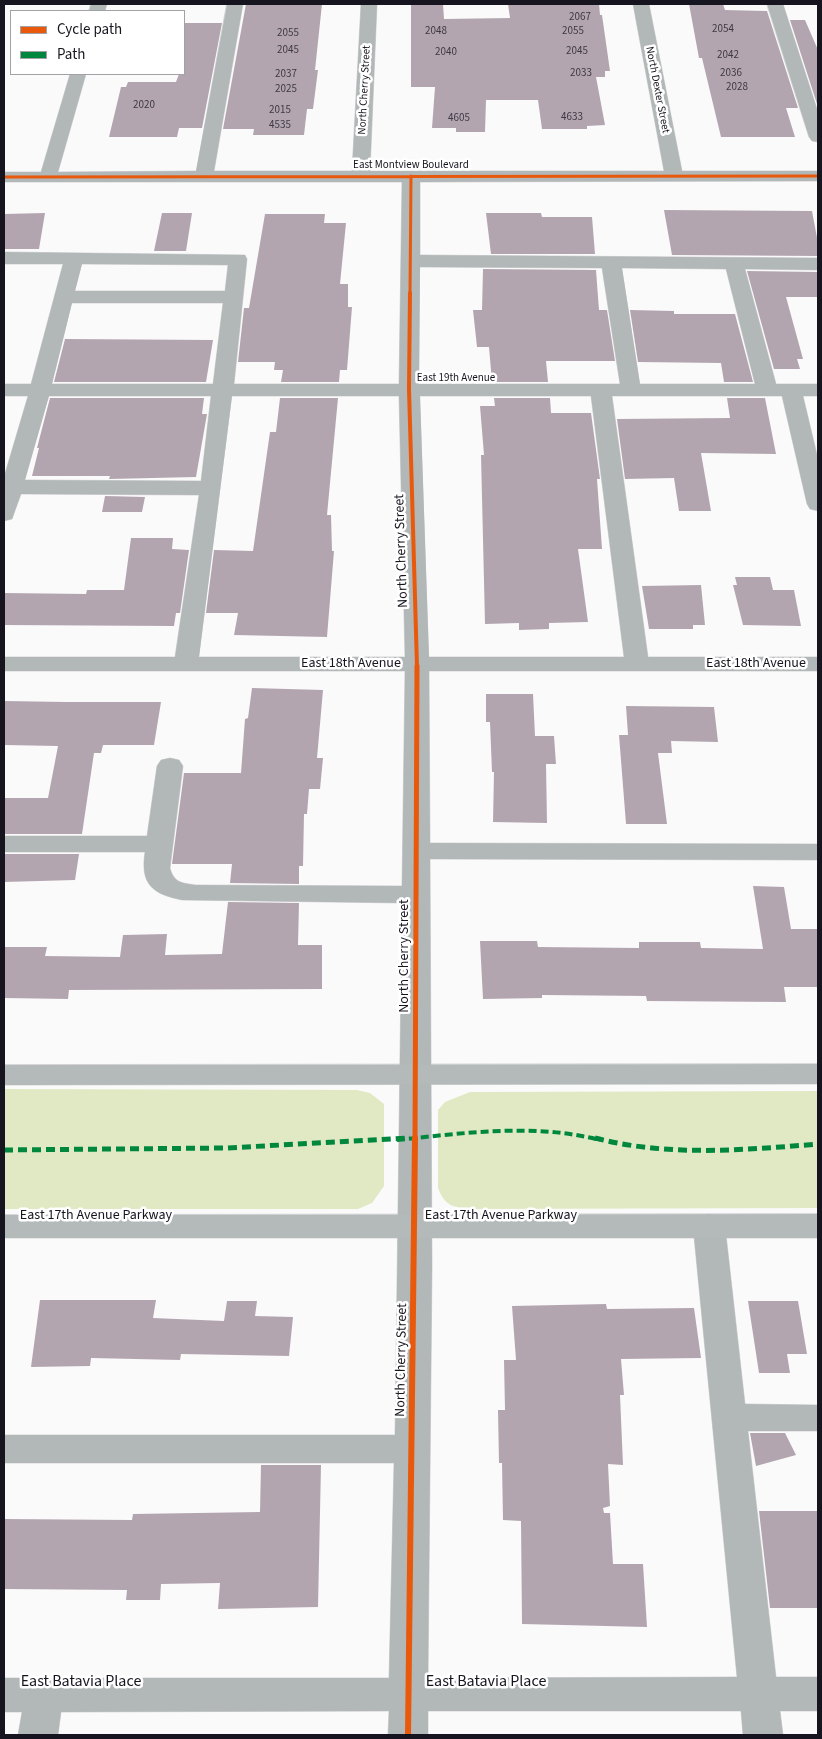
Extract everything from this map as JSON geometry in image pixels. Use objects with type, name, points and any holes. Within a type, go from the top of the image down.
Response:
[{"type":"main road","points":[[4,1075],[818,1074]]},
{"type":"main road","name":"East 17th Avenue Parkway","points":[[4,1227],[415,1228],[818,1226]]},
{"type":"street","points":[[204,177],[235,4]]},
{"type":"street","name":"North Cherry Street","points":[[361,176],[370,4]]},
{"type":"street","name":"North Dexter Street","points":[[641,4],[674,176]]},
{"type":"street","points":[[775,4],[818,137]]},
{"type":"street","points":[[48,177],[78,75]]},
{"type":"street","name":"North Cherry Street","points":[[408,1735],[415,1228],[417,664],[409,389],[411,176]]},
{"type":"street","name":"East Montview Boulevard","points":[[4,177],[818,176]]},
{"type":"street","points":[[4,258],[238,259],[211,488],[186,664]]},
{"type":"street","points":[[4,514],[40,390],[74,258]]},
{"type":"street","points":[[410,261],[818,264]]},
{"type":"street","points":[[611,262],[631,390]]},
{"type":"street","points":[[734,264],[767,390]]},
{"type":"street","points":[[64,297],[234,297]]},
{"type":"street","name":"East 19th Avenue","points":[[4,390],[818,390]]},
{"type":"street","points":[[601,390],[637,664]]},
{"type":"street","points":[[791,390],[818,504]]},
{"type":"street","points":[[11,487],[211,488]]},
{"type":"street","name":"East 18th Avenue","points":[[4,664],[818,664]]},
{"type":"street","points":[[170,766],[156,868],[158,879],[166,887],[180,892],[416,895]]},
{"type":"street","points":[[4,844],[159,844]]},
{"type":"street","points":[[416,851],[818,852]]},
{"type":"street","points":[[709,1226],[763,1735]]},
{"type":"street","points":[[729,1417],[818,1418]]},
{"type":"street","points":[[4,1449],[411,1449]]},
{"type":"street","name":"East Batavia Place","points":[[4,1695],[818,1694]]},
{"type":"street","points":[[38,1735],[44,1695]]},
{"type":"green space","points":[[4,1089],[357,1090],[370,1093],[384,1104],[384,1186],[372,1203],[358,1209],[4,1209]]},
{"type":"green space","points":[[818,1091],[818,1208],[471,1209],[450,1204],[443,1199],[438,1188],[438,1110],[445,1102],[470,1092]]},
{"type":"building","points":[[246,4],[322,4],[315,70],[318,70],[313,109],[307,109],[304,135],[253,135],[254,129],[223,129]]},
{"type":"building","points":[[411,4],[443,4],[444,19],[510,18],[508,4],[599,4],[610,71],[605,71],[605,77],[596,77],[605,125],[587,126],[587,129],[542,129],[538,100],[486,100],[485,132],[456,132],[456,128],[432,128],[435,87],[411,87]]},
{"type":"building","points":[[689,4],[723,4],[725,10],[767,11],[798,108],[786,108],[795,137],[721,137],[702,58],[699,58]]},
{"type":"building","points":[[790,20],[805,20],[818,50],[818,107]]},
{"type":"building","points":[[185,23],[222,23],[202,128],[179,128],[177,137],[109,137],[121,87],[126,87],[128,82],[176,82],[179,75],[185,75]]},
{"type":"building","points":[[664,210],[812,211],[818,243],[818,256],[672,255]]},
{"type":"building","points":[[45,213],[39,249],[4,249],[4,214]]},
{"type":"building","points":[[162,213],[192,213],[186,251],[154,251]]},
{"type":"building","points":[[486,213],[541,213],[542,217],[592,217],[595,254],[491,254]]},
{"type":"building","points":[[265,214],[325,214],[324,223],[346,223],[340,284],[348,284],[348,307],[352,307],[347,370],[340,370],[339,382],[281,382],[283,370],[274,370],[275,362],[238,362],[244,308],[249,308]]},
{"type":"building","points":[[483,269],[596,270],[599,310],[607,310],[615,361],[546,361],[548,382],[492,382],[489,347],[477,347],[473,310],[482,310]]},
{"type":"building","points":[[747,271],[818,272],[818,297],[786,297],[803,359],[797,359],[800,369],[774,369]]},
{"type":"building","points":[[630,310],[674,311],[674,314],[735,314],[753,382],[724,382],[721,363],[638,362]]},
{"type":"building","points":[[65,339],[213,340],[206,382],[54,382]]},
{"type":"building","points":[[50,398],[204,398],[202,414],[207,414],[196,477],[109,479],[110,476],[32,476]]},
{"type":"building","points":[[280,398],[338,398],[327,515],[331,515],[332,551],[334,551],[327,637],[234,635],[238,613],[206,613],[214,550],[253,551],[270,432],[276,432]]},
{"type":"building","points":[[494,398],[550,398],[551,413],[591,413],[600,479],[597,479],[602,549],[578,549],[588,622],[549,623],[549,629],[519,630],[519,623],[485,624],[481,455],[484,455],[480,406],[495,406]]},
{"type":"building","points":[[727,398],[765,398],[776,454],[701,453],[711,511],[679,511],[674,478],[625,479],[617,419],[730,418]]},
{"type":"building","points":[[105,496],[145,497],[142,512],[102,512]]},
{"type":"building","points":[[131,538],[173,538],[172,549],[189,550],[180,613],[176,613],[174,626],[4,625],[4,593],[86,594],[87,590],[124,590]]},
{"type":"building","points":[[735,577],[770,577],[773,590],[794,590],[801,626],[743,625],[733,585],[737,585]]},
{"type":"building","points":[[701,585],[705,625],[693,625],[693,629],[649,629],[642,586]]},
{"type":"building","points":[[252,688],[323,690],[317,758],[323,758],[320,789],[309,789],[307,814],[304,814],[303,866],[299,866],[299,884],[230,883],[232,864],[172,864],[184,773],[241,773],[245,719],[248,718]]},
{"type":"building","points":[[486,694],[533,694],[535,736],[554,736],[556,764],[546,764],[547,823],[493,822],[494,772],[492,772],[490,722],[486,722]]},
{"type":"building","points":[[4,701],[161,702],[154,745],[103,745],[101,753],[94,753],[82,834],[4,834],[4,798],[48,798],[58,746],[4,745]]},
{"type":"building","points":[[626,706],[714,707],[718,742],[671,741],[672,753],[658,753],[667,824],[626,824],[619,735],[628,735]]},
{"type":"building","points":[[4,854],[79,854],[75,880],[4,882]]},
{"type":"building","points":[[753,886],[784,887],[791,929],[818,929],[818,987],[784,987],[786,1002],[647,1001],[646,996],[542,995],[542,998],[483,999],[480,941],[537,941],[538,947],[639,948],[639,942],[700,942],[701,948],[763,949]]},
{"type":"building","points":[[228,902],[299,903],[298,945],[322,945],[322,989],[69,990],[68,999],[4,998],[4,947],[47,947],[45,956],[120,957],[123,935],[167,934],[165,955],[222,954]]},
{"type":"building","points":[[40,1300],[156,1300],[153,1318],[224,1321],[227,1301],[257,1301],[255,1316],[293,1317],[289,1356],[181,1354],[180,1360],[91,1358],[90,1366],[31,1367]]},
{"type":"building","points":[[748,1301],[798,1301],[807,1354],[787,1354],[790,1373],[759,1373]]},
{"type":"building","points":[[606,1304],[607,1309],[694,1308],[701,1358],[621,1359],[624,1395],[620,1395],[623,1465],[608,1464],[610,1506],[603,1508],[604,1513],[610,1513],[613,1564],[643,1564],[647,1627],[522,1624],[521,1521],[503,1520],[502,1463],[499,1463],[498,1410],[505,1410],[504,1360],[516,1360],[512,1306]]},
{"type":"building","points":[[750,1433],[785,1433],[796,1455],[756,1466]]},
{"type":"building","points":[[261,1465],[321,1465],[318,1607],[218,1609],[220,1583],[161,1584],[160,1600],[126,1600],[127,1590],[4,1589],[4,1519],[132,1520],[133,1514],[260,1512]]},
{"type":"building","points":[[759,1511],[818,1511],[818,1608],[770,1608]]},
{"type":"marked path","points":[[4,1150],[226,1148],[383,1141],[500,1130],[578,1134],[621,1145],[662,1149],[724,1151],[818,1144]]},
{"type":"cycle path","points":[[408,1735],[415,1267],[417,664],[409,389],[411,176]]},
{"type":"cycle path","points":[[4,177],[818,176]]}]
